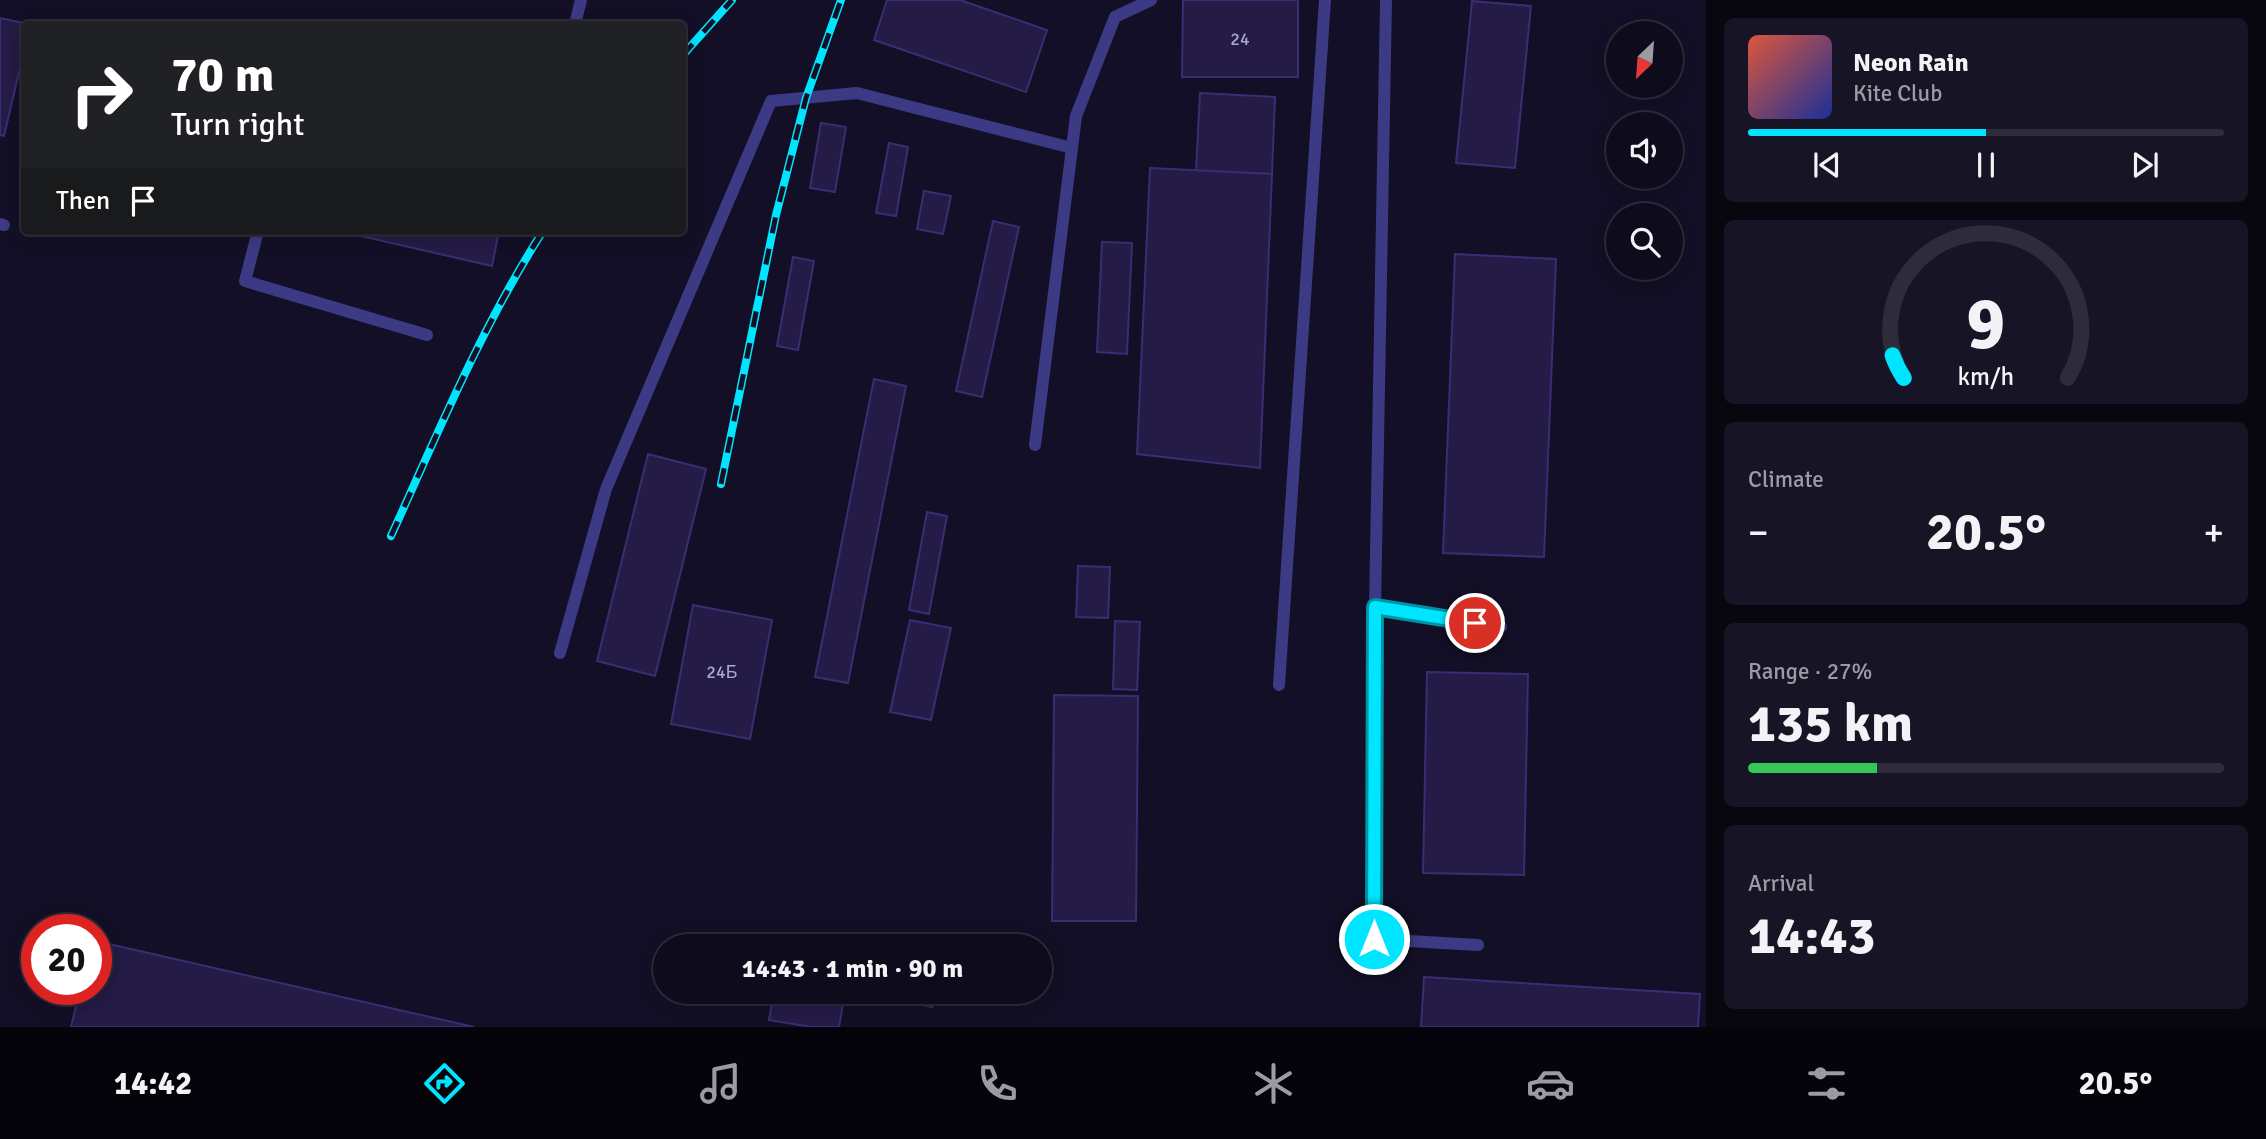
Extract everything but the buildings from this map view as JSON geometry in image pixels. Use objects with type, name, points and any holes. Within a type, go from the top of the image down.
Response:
[{"type":"lane","points":[[576,21],[582,0]]},
{"type":"lane","points":[[1035,445],[1076,116],[1115,17],[1151,0]]},
{"type":"lane","points":[[1279,685],[1325,0]]},
{"type":"lane","points":[[1386,0],[1375,607],[1374,939],[1478,945]]},
{"type":"lane","points":[[560,653],[606,489],[771,101],[857,93],[1072,148]]},
{"type":"lane","points":[[257,235],[245,281],[427,335]]},
{"type":"lane","points":[[1375,607],[1501,627]]},
{"type":"railway","points":[[686,52],[732,0]]},
{"type":"railway","points":[[721,484],[776,215],[806,98],[841,0]]},
{"type":"railway","points":[[391,536],[480,342],[541,235]]},
{"type":"route","points":[[1374,939],[1375,607],[1475,623]]}]
